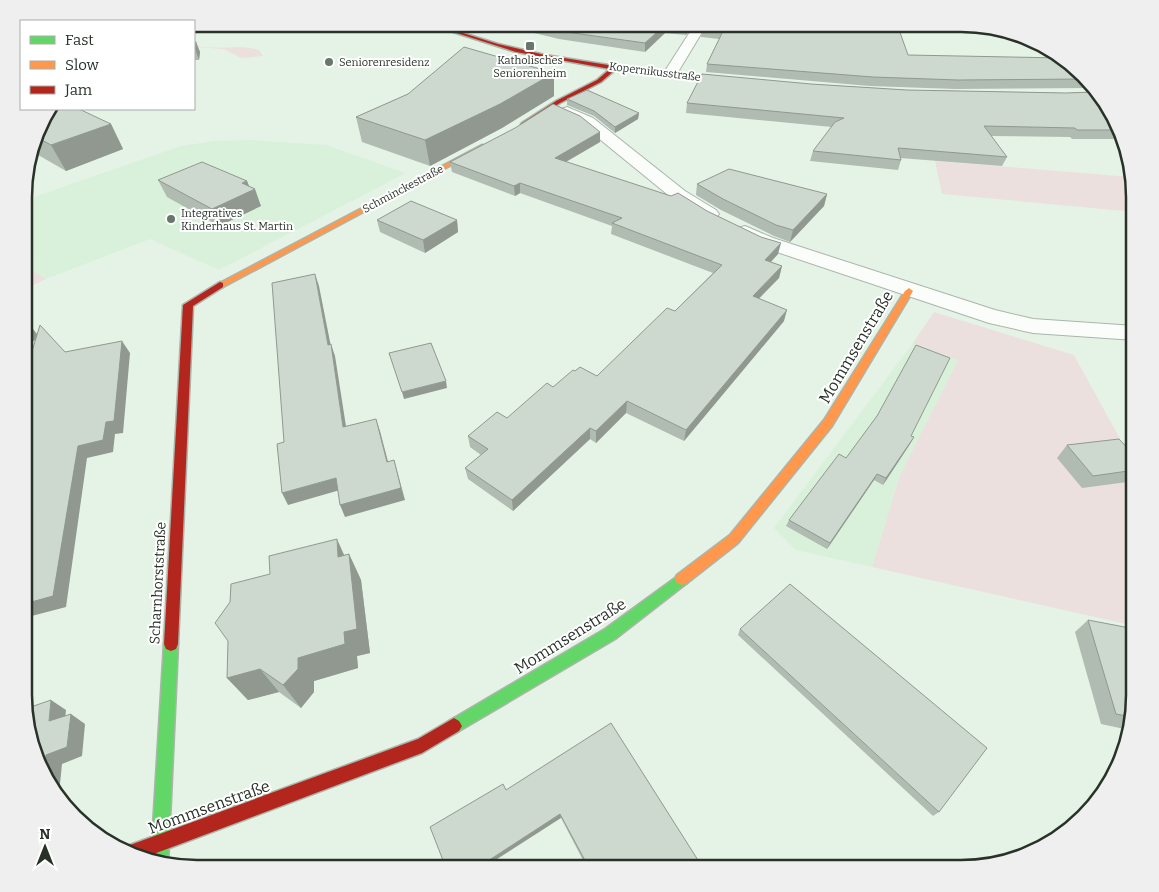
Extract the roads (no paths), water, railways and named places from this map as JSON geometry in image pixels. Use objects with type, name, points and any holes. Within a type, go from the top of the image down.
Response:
[{"type":"street","name":"Kopernikusstraße","points":[[457,33],[486,43],[532,53],[616,67],[753,82]]},
{"type":"street","points":[[670,74],[695,33]]},
{"type":"street","points":[[517,128],[558,102],[599,80],[616,67]]},
{"type":"street","points":[[553,106],[587,121],[678,195],[726,223],[766,242],[989,316],[1033,326],[1126,332]]},
{"type":"street","name":"Schminckestraße","points":[[188,305],[210,290],[492,142]]},
{"type":"street","name":"Mommsenstraße","points":[[141,850],[422,745],[610,634],[734,539],[828,423],[909,291]]},
{"type":"street","name":"Scharnhorststraße","points":[[160,855],[188,305]]},
{"type":"place","name":"Katholisches Seniorenheim","points":[[530,46]]},
{"type":"place","name":"Seniorenresidenz","points":[[329,62]]},
{"type":"place","name":"Integratives Kinderhaus St. Martin","points":[[171,219]]}]
